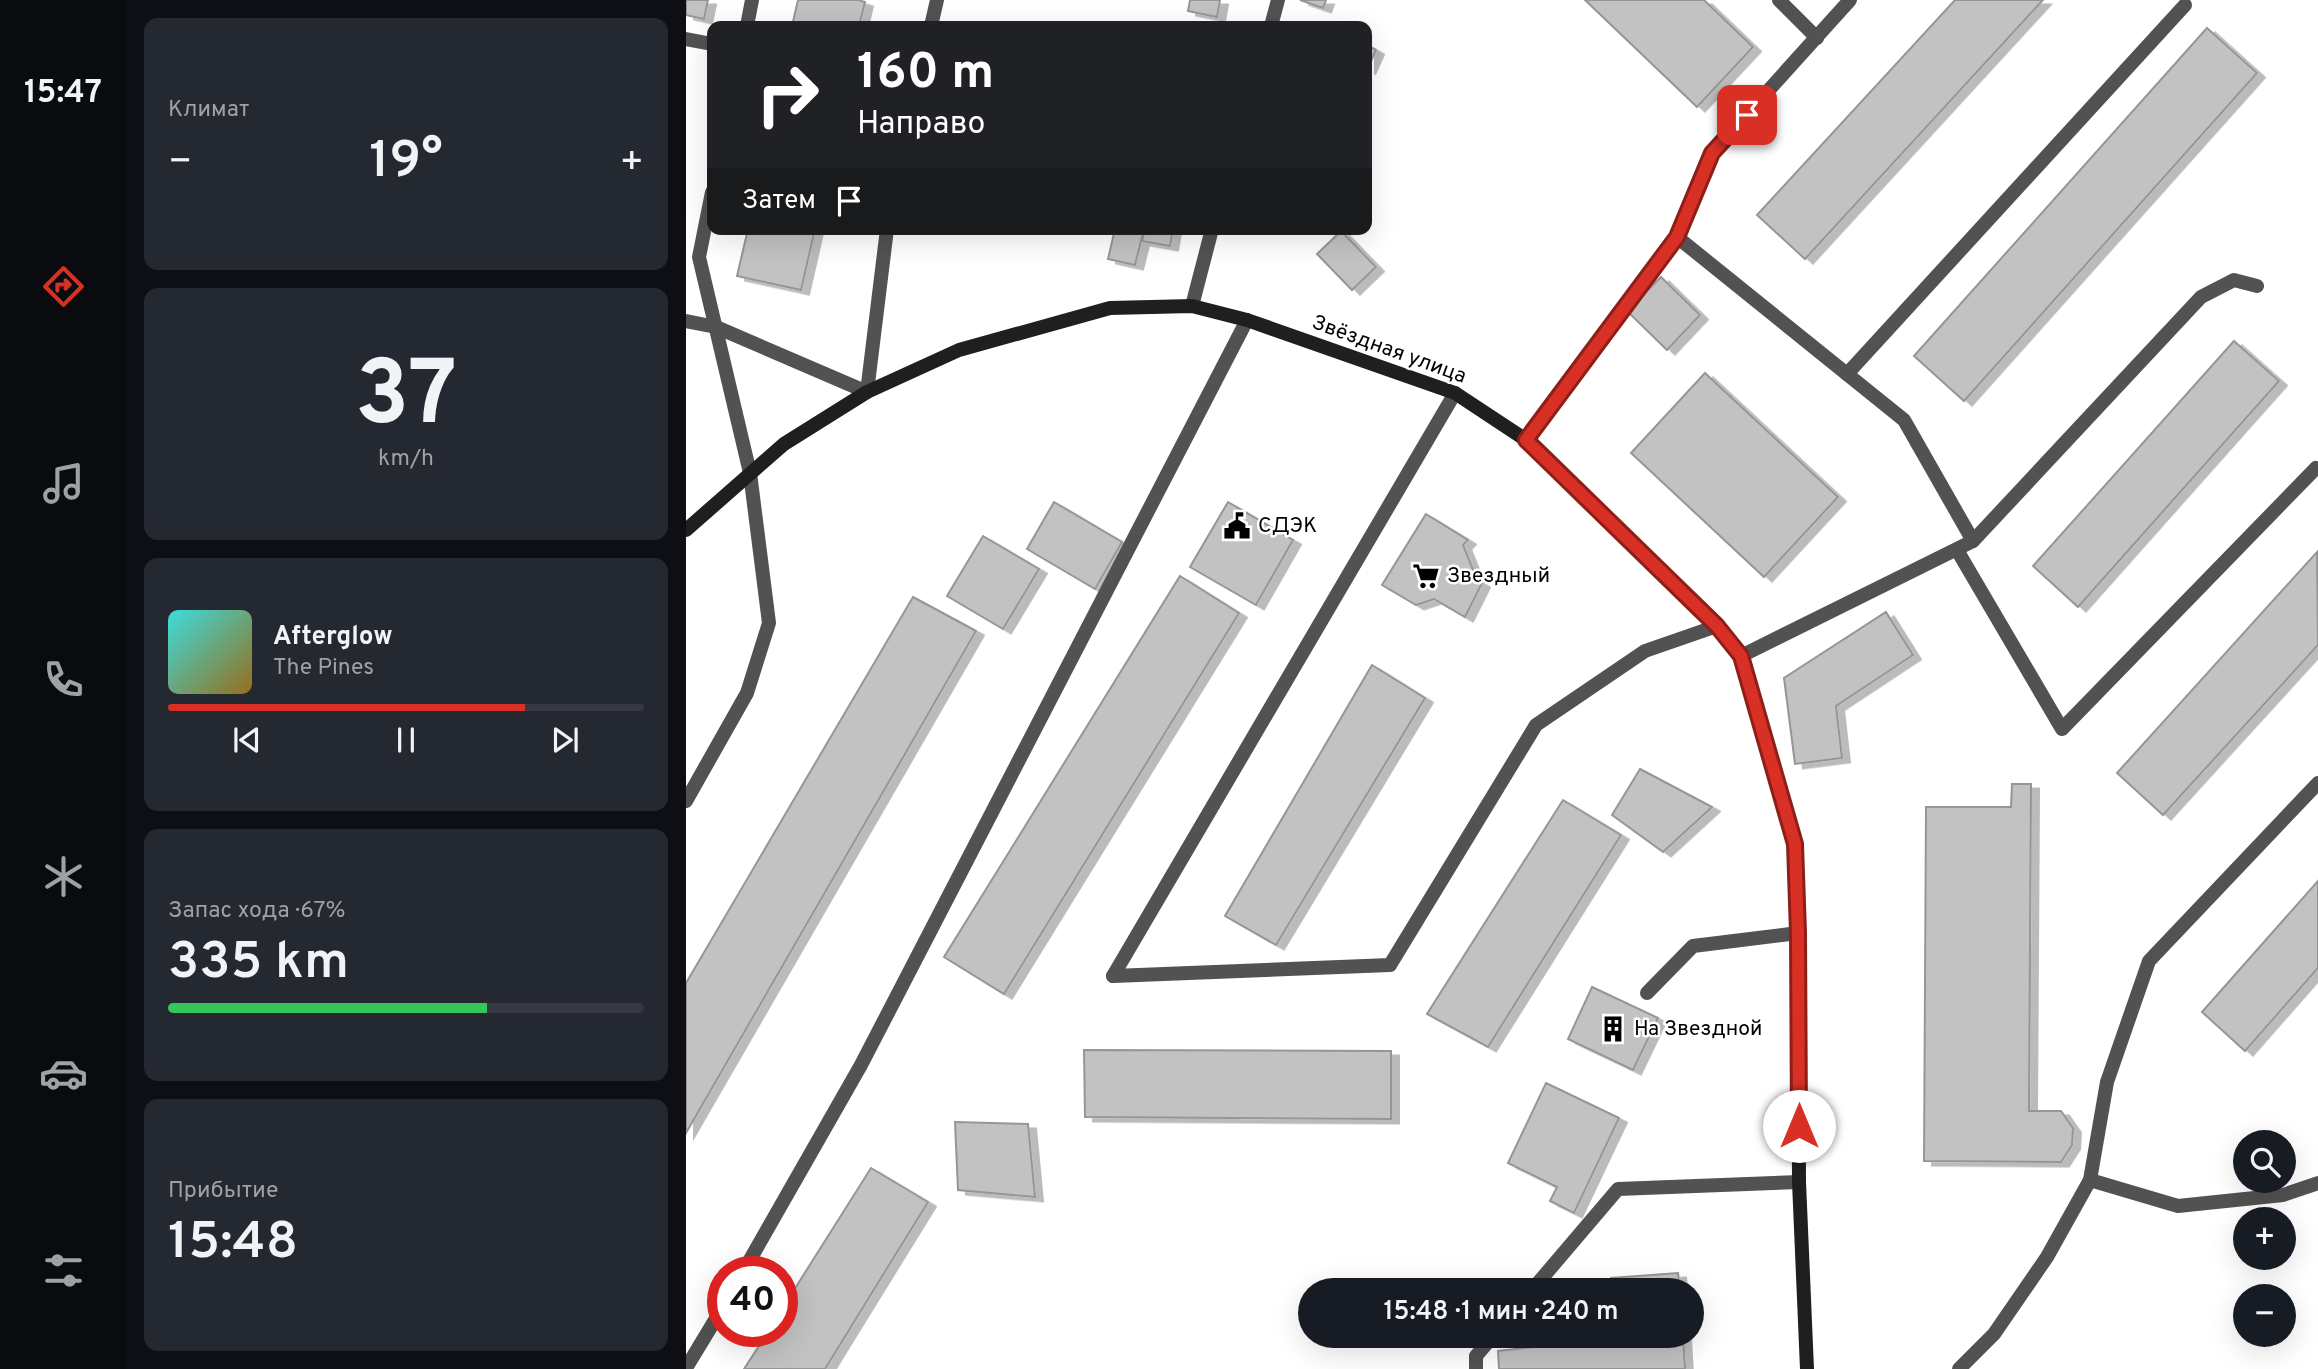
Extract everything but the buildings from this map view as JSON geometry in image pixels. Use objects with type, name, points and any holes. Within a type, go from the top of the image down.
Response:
[{"type":"street","points":[[748,21],[752,0]]},
{"type":"street","points":[[932,21],[937,0]]},
{"type":"street","points":[[1272,21],[1278,0]]},
{"type":"street","points":[[1779,0],[1816,38]]},
{"type":"street","points":[[1526,440],[1677,237],[1712,153],[1850,0]]},
{"type":"street","points":[[1847,374],[2185,5]]},
{"type":"street","points":[[686,39],[707,43]]},
{"type":"street","points":[[686,801],[747,693],[769,623],[750,473],[699,257],[707,217]]},
{"type":"street","points":[[686,321],[716,327],[867,393],[886,235]]},
{"type":"street","points":[[1192,306],[1210,235]]},
{"type":"street","points":[[1677,237],[1904,420],[1973,541]]},
{"type":"street","points":[[1741,656],[1973,541],[2202,298],[2234,280],[2258,286]]},
{"type":"street","name":"Звёздная улица","points":[[686,530],[784,444],[867,393],[959,350],[1110,308],[1192,306],[1247,320],[1455,393],[1526,440],[1717,626],[1741,656],[1795,844],[1799,1182],[1807,1369]]},
{"type":"street","points":[[752,1256],[861,1065],[1247,320]]},
{"type":"street","points":[[1455,393],[1114,976],[1390,965],[1536,725],[1645,651],[1717,626]]},
{"type":"street","points":[[1957,550],[2062,729],[2316,468],[2318,469]]},
{"type":"street","points":[[1959,1369],[1994,1334],[2048,1257],[2090,1180],[2107,1082],[2149,961],[2318,783]]},
{"type":"street","points":[[1647,993],[1692,946],[1798,933]]},
{"type":"street","points":[[2090,1180],[2178,1206],[2283,1195],[2318,1183]]},
{"type":"street","points":[[1542,1278],[1618,1189],[1799,1182]]},
{"type":"street","points":[[686,1368],[707,1333]]},
{"type":"street","points":[[1476,1369],[1476,1356],[1483,1348]]},
{"type":"place","name":"СДЭК","points":[[1237,526]]},
{"type":"place","name":"Звездный","points":[[1426,576]]},
{"type":"place","name":"На Звездной","points":[[1613,1029]]},
{"type":"route","points":[[1747,115],[1712,153],[1677,237],[1526,440],[1717,626],[1741,656],[1795,844],[1799,1126]]}]
